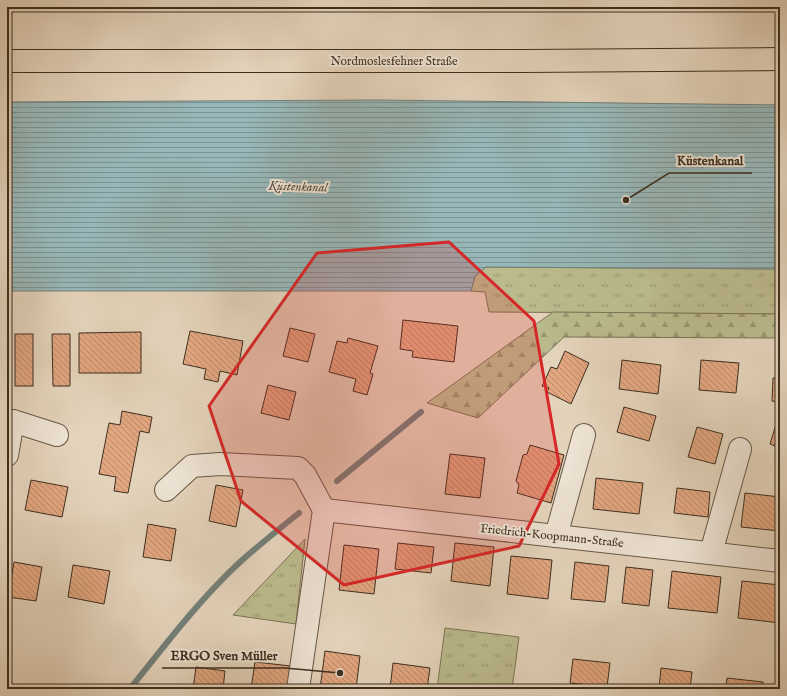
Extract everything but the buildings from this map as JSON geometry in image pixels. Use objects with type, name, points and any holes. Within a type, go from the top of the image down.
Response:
[{"type":"main road","name":"Nordmoslesfehner Straße","points":[[7,61],[533,61],[780,59]]},
{"type":"street","points":[[7,455],[10,421],[57,435]]},
{"type":"street","points":[[556,536],[584,435]]},
{"type":"street","points":[[712,553],[740,449]]},
{"type":"street","points":[[166,490],[192,466],[220,464],[298,468],[305,475],[324,510],[298,689]]},
{"type":"street","name":"Friedrich-Koopmann-Straße","points":[[324,510],[780,561]]},
{"type":"highlighted area","points":[[449,242],[534,321],[559,464],[519,546],[344,585],[241,501],[209,406],[317,253]]},
{"type":"green space","points":[[486,267],[780,269],[780,314],[489,312],[485,292],[471,291],[475,276]]},
{"type":"green space","points":[[553,312],[780,314],[780,338],[564,337],[478,418],[427,403]]},
{"type":"green space","points":[[305,539],[296,624],[233,615]]},
{"type":"green space","points":[[445,628],[519,637],[512,689],[437,689]]},
{"type":"water","points":[[378,100],[780,105],[780,269],[486,267],[475,276],[471,291],[7,291],[7,102]]},
{"type":"waterway","points":[[337,481],[421,412]]},
{"type":"waterway","points":[[130,689],[210,592],[254,549],[299,513]]},
{"type":"place","name":"Küstenkanal","points":[[626,200]]},
{"type":"place","name":"ERGO Sven Müller","points":[[340,673]]}]
